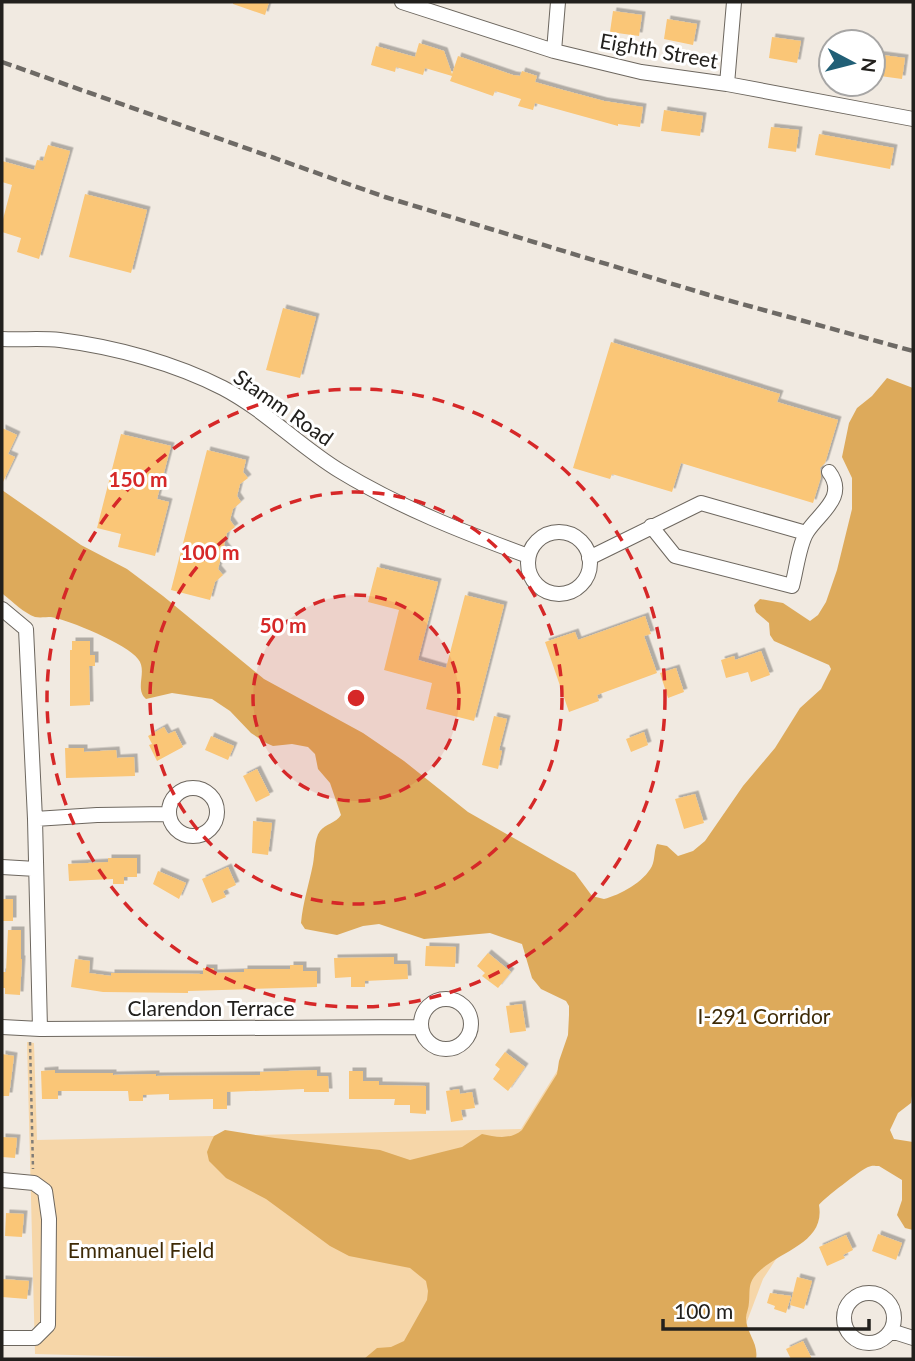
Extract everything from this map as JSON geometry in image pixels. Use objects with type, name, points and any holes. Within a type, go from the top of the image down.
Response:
[{"type":"street","name":"Eighth Street","points":[[402,2],[554,51],[641,72],[727,84],[913,119]]},
{"type":"street","points":[[554,51],[558,2]]},
{"type":"street","points":[[727,84],[734,2]]},
{"type":"street","name":"Stamm Road","points":[[2,340],[59,340],[127,353],[177,369],[223,388],[281,426],[337,470],[390,500],[456,530],[528,556]]},
{"type":"street","points":[[651,527],[675,556],[792,586],[806,533],[829,508],[835,496],[836,486],[830,472]]},
{"type":"street","points":[[589,558],[701,503],[806,533]]},
{"type":"street","points":[[553,532],[565,533],[576,538],[585,547],[589,570],[584,581],[575,589],[564,594],[552,593],[541,588],[532,579],[528,556],[533,545],[542,537],[553,532]]},
{"type":"street","points":[[2,609],[26,629],[35,819],[34,1029]]},
{"type":"street","points":[[35,819],[169,814]]},
{"type":"street","points":[[2,867],[36,869]]},
{"type":"street","name":"Clarendon Terrace","points":[[2,1027],[421,1027]]},
{"type":"street","points":[[2,1180],[34,1183],[46,1191],[49,1219],[48,1325],[35,1338],[2,1338]]},
{"type":"street","points":[[891,1331],[913,1338]]},
{"type":"path","points":[[34,1029],[34,1183]]},
{"type":"green space","name":"I-291 Corridor","points":[[887,378],[913,388],[913,1088],[911,1103],[898,1113],[890,1130],[894,1139],[913,1142],[913,1230],[905,1228],[897,1215],[902,1200],[902,1180],[879,1166],[864,1169],[834,1191],[819,1205],[819,1219],[815,1230],[807,1239],[763,1268],[752,1280],[746,1318],[756,1348],[756,1359],[364,1359],[377,1348],[391,1347],[404,1341],[427,1300],[426,1281],[410,1268],[349,1256],[330,1246],[266,1199],[226,1178],[209,1161],[207,1152],[214,1136],[225,1130],[380,1150],[410,1160],[462,1147],[482,1134],[497,1137],[513,1135],[522,1130],[557,1074],[568,1035],[569,1006],[566,1001],[541,989],[532,978],[522,944],[490,933],[424,939],[379,924],[363,926],[337,935],[305,929],[301,923],[302,915],[318,834],[341,815],[330,783],[318,769],[315,754],[308,747],[292,744],[273,746],[266,743],[212,699],[172,693],[146,699],[141,690],[141,664],[132,653],[71,623],[31,615],[4,595],[2,490],[81,545],[127,569],[264,679],[363,733],[404,761],[468,812],[575,873],[592,896],[604,899],[624,891],[648,872],[657,844],[667,846],[678,856],[693,851],[705,841],[743,786],[775,748],[800,708],[821,689],[831,669],[829,665],[774,641],[770,635],[769,623],[756,612],[754,605],[760,599],[783,603],[810,621],[818,615],[826,602],[852,509],[852,478],[842,457],[849,423],[857,408],[872,396]]},
{"type":"green space","name":"I-291 Corridor","points":[[730,809],[864,1125],[763,1279],[735,1353],[385,1359],[35,1354],[27,1042],[34,1043],[37,1140],[521,1129],[678,877]]},
{"type":"building","points":[[233,2],[269,2],[265,15]]},
{"type":"building","points":[[613,11],[642,15],[639,36],[610,32]]},
{"type":"building","points":[[667,19],[697,24],[693,45],[664,39]]},
{"type":"building","points":[[772,37],[801,41],[797,63],[769,58]]},
{"type":"building","points":[[419,43],[444,51],[452,74],[458,56],[513,75],[520,76],[522,71],[537,76],[535,82],[563,90],[604,101],[643,107],[640,127],[618,126],[535,103],[533,110],[518,106],[521,99],[495,91],[493,96],[450,81],[452,76],[425,68],[423,75],[396,67],[395,72],[371,65],[376,46],[415,57]]},
{"type":"building","points":[[887,56],[905,58],[902,79],[887,77]]},
{"type":"building","points":[[664,110],[703,116],[700,136],[661,131]]},
{"type":"building","points":[[771,127],[799,130],[796,152],[768,148]]},
{"type":"building","points":[[819,134],[894,148],[890,169],[815,155]]},
{"type":"building","points":[[48,145],[70,151],[39,259],[17,252],[21,238],[2,232],[12,185],[2,182],[2,161],[34,170],[37,160],[43,161]]},
{"type":"building","points":[[85,194],[147,210],[131,273],[69,257]]},
{"type":"building","points":[[283,308],[316,317],[300,378],[266,370]]},
{"type":"building","points":[[611,342],[780,394],[777,402],[838,420],[825,463],[820,468],[821,477],[813,503],[681,463],[672,492],[612,474],[610,479],[573,468]]},
{"type":"building","points":[[2,428],[17,435],[8,454],[15,457],[2,484]]},
{"type":"building","points":[[121,434],[171,446],[157,499],[169,502],[155,556],[118,547],[121,534],[97,528]]},
{"type":"building","points":[[207,450],[246,460],[243,472],[248,478],[240,484],[237,496],[241,502],[233,509],[230,520],[235,527],[227,533],[224,545],[229,551],[221,558],[218,569],[223,575],[215,582],[210,600],[171,590]]},
{"type":"building","points":[[377,567],[438,582],[418,660],[446,668],[465,595],[504,605],[474,721],[426,709],[432,683],[384,670],[399,610],[368,602]]},
{"type":"building","points":[[645,616],[651,634],[644,636],[657,673],[597,695],[599,701],[569,712],[545,642],[575,632],[578,640]]},
{"type":"building","points":[[72,641],[90,641],[90,655],[95,655],[95,666],[89,666],[90,705],[70,706]]},
{"type":"building","points":[[761,651],[770,675],[751,682],[748,672],[726,678],[721,660],[734,656],[735,660]]},
{"type":"building","points":[[676,668],[684,692],[668,698],[660,673]]},
{"type":"building","points":[[494,716],[507,719],[499,750],[502,751],[498,769],[482,765]]},
{"type":"building","points":[[164,727],[168,734],[175,731],[183,747],[157,761],[149,745],[152,744],[148,736]]},
{"type":"building","points":[[644,732],[648,745],[631,752],[626,739]]},
{"type":"building","points":[[211,736],[234,746],[228,760],[205,750]]},
{"type":"building","points":[[65,748],[84,748],[84,752],[116,750],[117,758],[134,757],[135,776],[66,778]]},
{"type":"building","points":[[257,769],[270,795],[256,802],[243,776]]},
{"type":"building","points":[[695,794],[704,823],[684,829],[675,799]]},
{"type":"building","points":[[253,821],[272,823],[268,855],[252,853]]},
{"type":"building","points":[[108,858],[137,858],[137,877],[124,877],[124,884],[113,884],[113,879],[69,881],[68,864],[108,862]]},
{"type":"building","points":[[228,867],[236,885],[223,891],[226,897],[212,903],[202,879]]},
{"type":"building","points":[[158,871],[186,883],[179,899],[153,884]]},
{"type":"building","points":[[2,899],[13,899],[13,921],[2,921]]},
{"type":"building","points":[[8,930],[21,930],[20,995],[5,994],[5,988],[2,988],[2,972],[6,972]]},
{"type":"building","points":[[426,946],[456,947],[455,967],[425,966]]},
{"type":"building","points":[[488,953],[511,972],[498,988],[482,976],[485,973],[477,966]]},
{"type":"building","points":[[394,957],[394,964],[407,964],[408,979],[365,981],[365,987],[351,987],[351,977],[335,978],[334,958]]},
{"type":"building","points":[[75,959],[90,961],[89,973],[111,976],[111,973],[203,974],[203,968],[214,968],[214,973],[244,972],[244,969],[290,969],[290,965],[303,965],[303,971],[317,971],[317,987],[188,993],[103,992],[71,987]]},
{"type":"building","points":[[522,1004],[526,1031],[510,1033],[506,1006]]},
{"type":"building","points":[[505,1052],[525,1067],[508,1091],[493,1079],[500,1069],[495,1065]]},
{"type":"building","points":[[2,1054],[14,1056],[9,1096],[2,1096]]},
{"type":"building","points":[[55,1070],[55,1073],[156,1076],[260,1075],[260,1072],[317,1070],[317,1076],[328,1076],[329,1092],[304,1092],[304,1089],[227,1092],[227,1109],[213,1109],[213,1099],[169,1100],[169,1094],[143,1095],[143,1101],[129,1101],[128,1091],[58,1091],[58,1099],[42,1099],[41,1071]]},
{"type":"building","points":[[349,1071],[363,1071],[363,1081],[379,1081],[379,1085],[426,1086],[426,1114],[410,1113],[410,1105],[394,1105],[395,1099],[349,1099]]},
{"type":"building","points":[[459,1089],[460,1094],[472,1092],[475,1108],[461,1110],[463,1120],[451,1122],[446,1091]]},
{"type":"building","points":[[2,1137],[17,1138],[15,1158],[2,1157]]},
{"type":"building","points":[[6,1213],[24,1214],[22,1237],[5,1236]]},
{"type":"building","points":[[878,1234],[902,1243],[896,1260],[872,1251]]},
{"type":"building","points":[[846,1235],[853,1250],[843,1255],[845,1258],[827,1266],[819,1247]]},
{"type":"building","points":[[797,1277],[812,1281],[804,1309],[790,1305]]},
{"type":"building","points":[[2,1279],[29,1281],[27,1299],[2,1297]]},
{"type":"building","points":[[770,1293],[791,1296],[786,1313],[767,1303]]},
{"type":"building","points":[[803,1341],[812,1359],[791,1359],[786,1349]]},
{"type":"railway","points":[[2,62],[385,197],[709,295],[913,351]]},
{"type":"park label","name":"Emmanuel Field","points":[[141,1249]]}]
